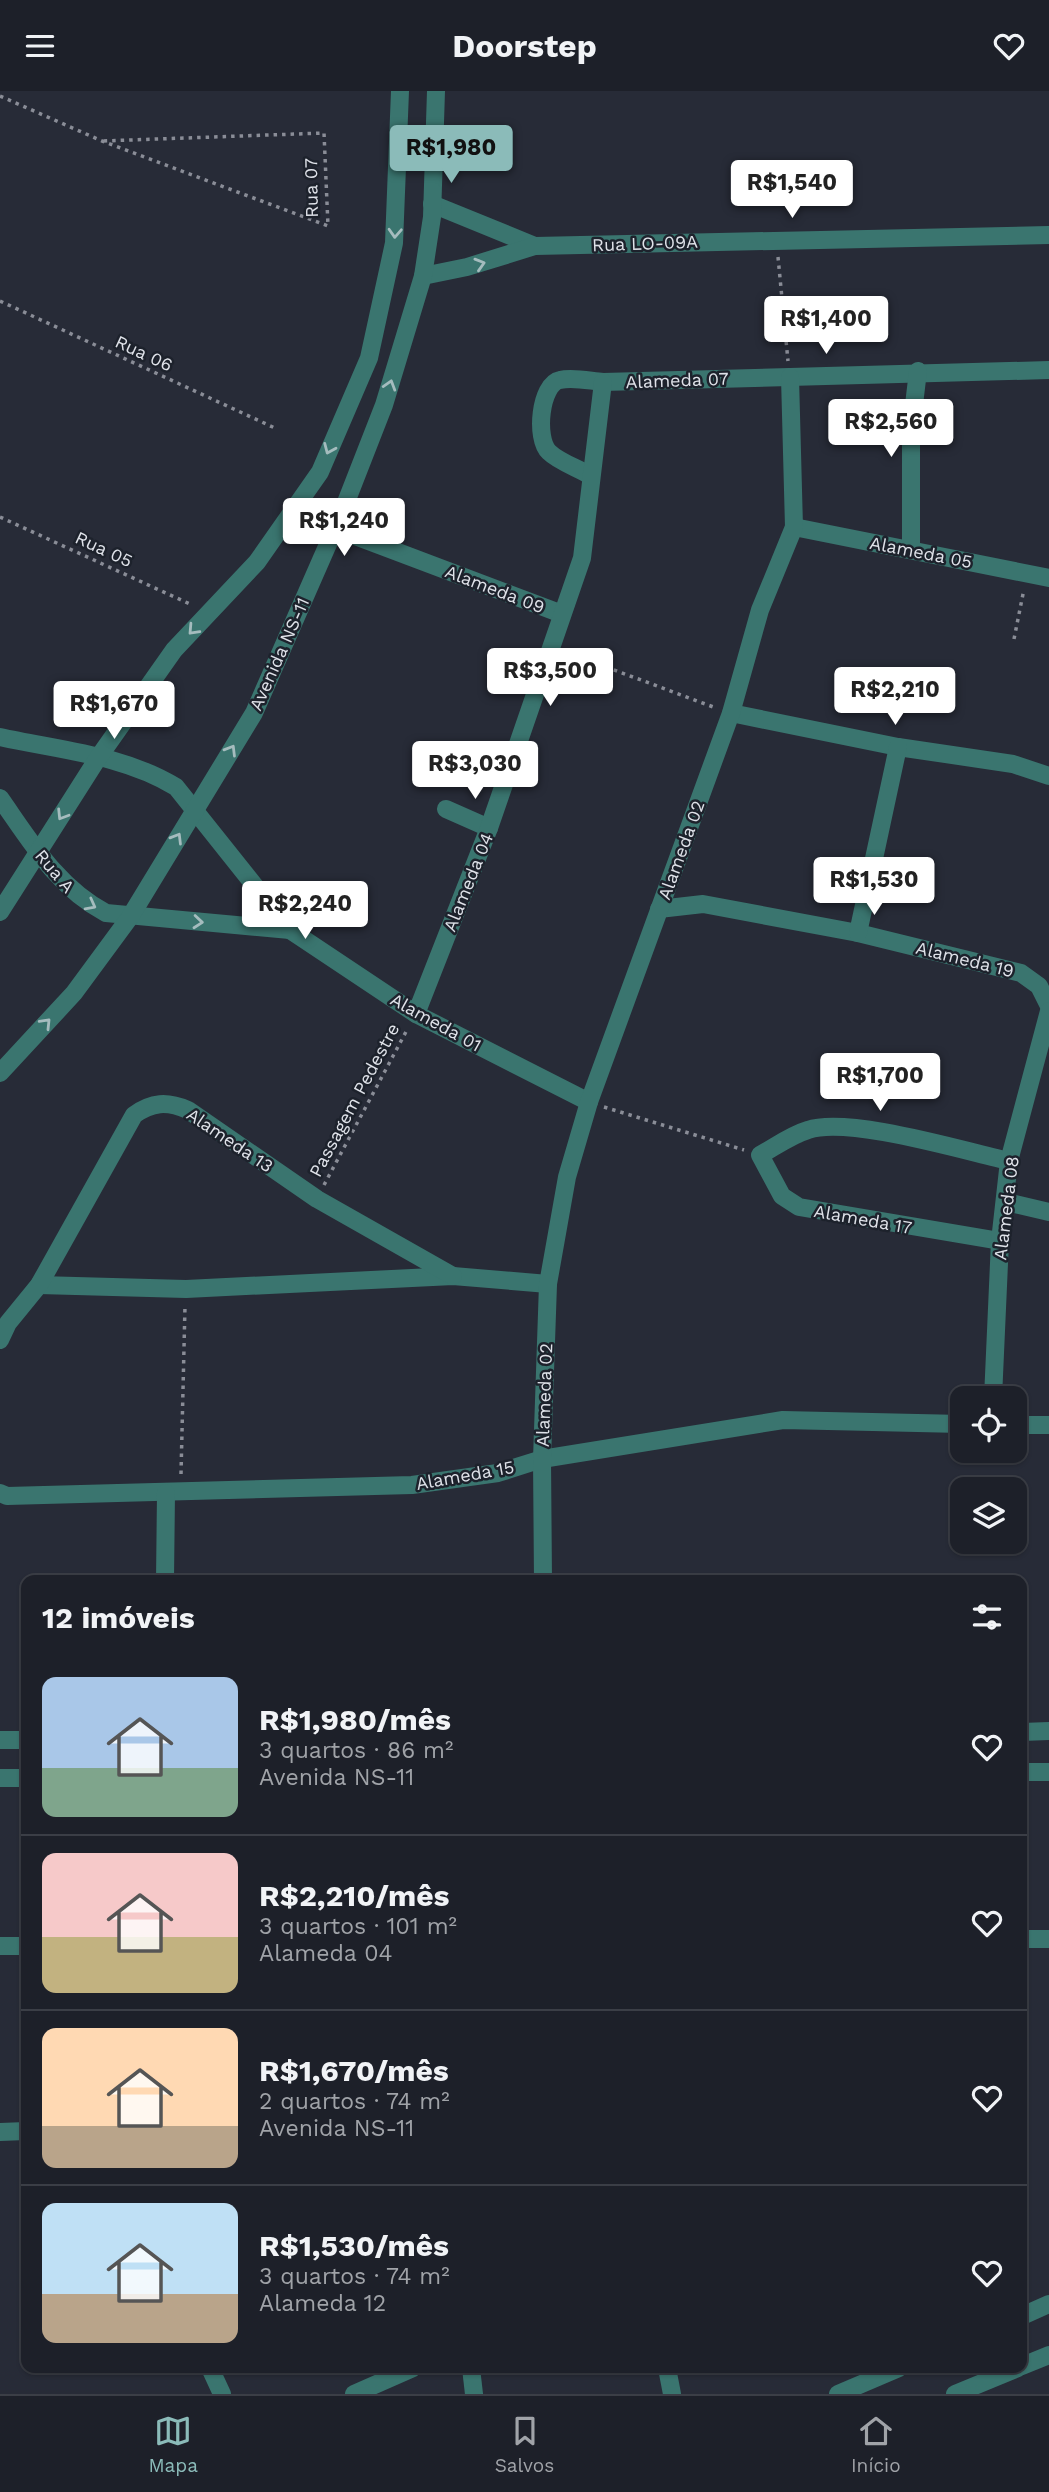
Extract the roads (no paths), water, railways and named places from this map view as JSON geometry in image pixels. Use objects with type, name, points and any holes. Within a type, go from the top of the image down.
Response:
[{"type":"street","points":[[0,912],[98,758],[174,650],[257,562],[320,472],[369,358],[394,243],[400,91]]},
{"type":"street","name":"Avenida NS-11","points":[[0,1073],[74,993],[130,917],[254,713],[343,510],[384,405],[423,276],[432,204],[436,91]]},
{"type":"street","name":"Rua LO-09A","points":[[432,204],[535,246]]},
{"type":"street","name":"Rua LO-09A","points":[[423,276],[467,267],[535,246],[1049,235]]},
{"type":"street","name":"Alameda 07","points":[[591,475],[549,453],[541,437],[543,415],[551,384],[561,380],[603,382],[918,371],[1049,370]]},
{"type":"street","points":[[911,549],[911,430],[918,371]]},
{"type":"street","name":"Alameda 02","points":[[543,1575],[542,1459],[548,1284],[567,1177],[589,1102],[731,713],[760,610],[794,527],[790,377]]},
{"type":"street","name":"Alameda 04","points":[[416,1014],[489,828],[582,558],[603,382]]},
{"type":"street","name":"Alameda 05","points":[[794,527],[1049,578]]},
{"type":"street","name":"Alameda 09","points":[[350,534],[562,614]]},
{"type":"street","points":[[731,713],[898,747],[1003,762],[1049,776]]},
{"type":"street","points":[[0,737],[127,763],[155,774],[176,787],[290,930]]},
{"type":"street","points":[[858,933],[898,747]]},
{"type":"street","name":"Rua A","points":[[0,798],[60,881],[80,900],[106,913],[290,930]]},
{"type":"street","points":[[446,809],[489,828]]},
{"type":"street","name":"Alameda 19","points":[[659,909],[703,904],[858,933],[1021,973],[1039,986],[1049,1013]]},
{"type":"street","name":"Alameda 01","points":[[290,930],[416,1014],[589,1102]]},
{"type":"street","name":"Alameda 08","points":[[994,1386],[1000,1241],[1009,1161],[1049,1013]]},
{"type":"street","name":"Alameda 13","points":[[0,1340],[8,1323],[39,1285],[134,1115],[153,1104],[166,1103],[188,1110],[317,1199],[453,1276]]},
{"type":"street","name":"Alameda 17","points":[[1000,1241],[799,1207],[782,1196],[760,1156],[807,1130],[829,1127],[867,1130],[1009,1161]]},
{"type":"street","points":[[1006,1202],[1049,1212]]},
{"type":"street","name":"Alameda 13","points":[[39,1285],[186,1289],[453,1276],[548,1284]]},
{"type":"street","name":"Alameda 15","points":[[3,1495],[173,1493],[412,1485],[498,1473],[542,1459],[783,1420],[950,1424]]},
{"type":"street","points":[[1027,1425],[1049,1425]]},
{"type":"street","points":[[165,1575],[173,1493]]},
{"type":"street","points":[[1027,1732],[1049,1731]]},
{"type":"street","points":[[0,1740],[21,1740]]},
{"type":"street","points":[[1027,1772],[1049,1772]]},
{"type":"street","points":[[0,1778],[21,1778]]},
{"type":"street","points":[[1027,1939],[1049,1939]]},
{"type":"street","points":[[0,1946],[21,1946]]},
{"type":"street","points":[[0,2132],[21,2131]]},
{"type":"street","points":[[1027,2314],[1049,2304]]},
{"type":"street","points":[[1027,2364],[1049,2355]]},
{"type":"street","points":[[212,2373],[222,2394]]},
{"type":"street","points":[[354,2394],[402,2373]]},
{"type":"street","points":[[472,2373],[474,2394]]},
{"type":"street","points":[[668,2373],[672,2394]]},
{"type":"street","points":[[838,2394],[888,2373]]},
{"type":"street","points":[[955,2394],[1006,2373]]}]
